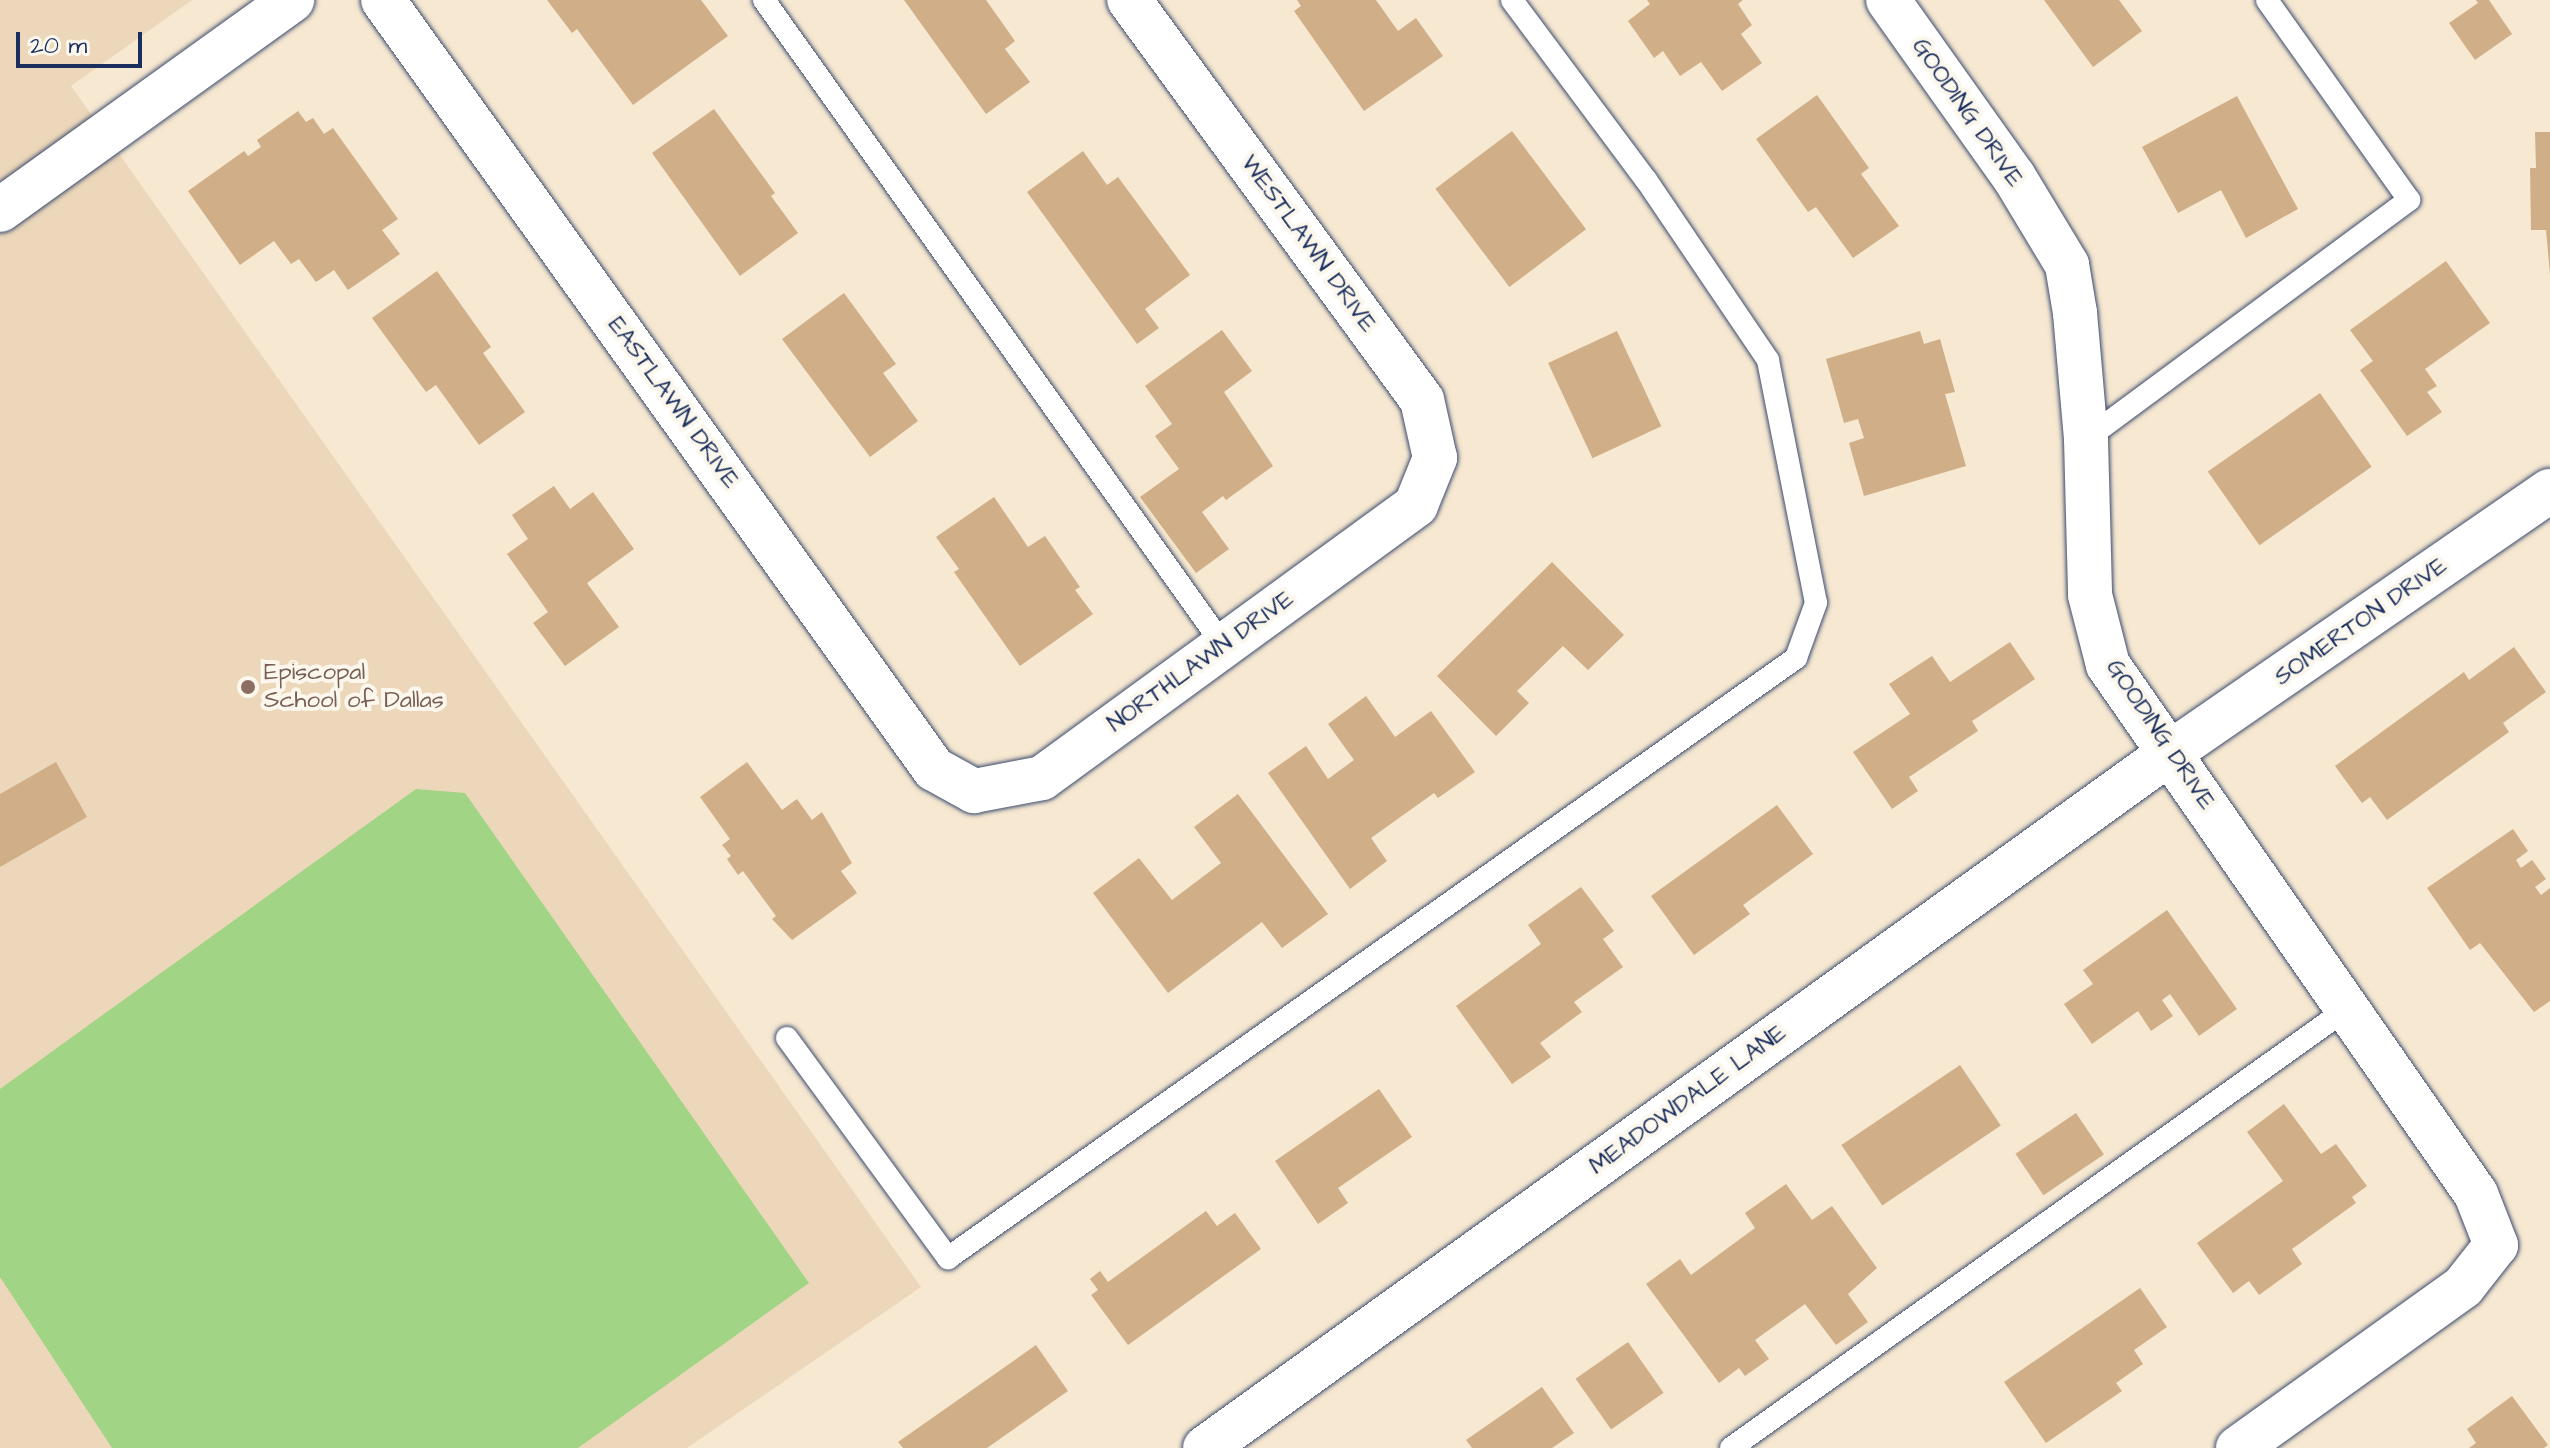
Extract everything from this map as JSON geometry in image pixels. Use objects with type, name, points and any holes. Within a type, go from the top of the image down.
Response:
[{"type":"street","points":[[0,210],[292,0]]},
{"type":"street","name":"EASTLAWN DRIVE","points":[[383,0],[934,769],[974,791]]},
{"type":"street","name":"WESTLAWN DRIVE","points":[[1129,0],[1422,400],[1435,458],[1416,505]]},
{"type":"street","name":"GOODING DRIVE","points":[[1888,0],[2014,177],[2067,265],[2075,313],[2086,439],[2090,595],[2108,665],[2476,1194],[2496,1245],[2463,1287],[2238,1448]]},
{"type":"street","name":"SOMERTON DRIVE","points":[[2171,752],[2550,491]]},
{"type":"street","name":"NORTHLAWN DRIVE","points":[[974,791],[1042,778],[1416,505]]},
{"type":"street","name":"MEADOWDALE LANE","points":[[1205,1448],[2171,752]]},
{"type":"lane","points":[[764,0],[1223,645]]},
{"type":"lane","points":[[787,1038],[948,1258],[1796,658],[1816,603],[1768,360],[1646,180],[1512,0]]},
{"type":"lane","points":[[2086,439],[2409,200],[2267,0]]},
{"type":"lane","points":[[1731,1448],[2348,1008]]},
{"type":"shaded area","name":"Episcopal School of Dallas","points":[[0,0],[192,0],[71,86],[921,1287],[687,1448],[0,1448]]},
{"type":"green space","points":[[416,789],[465,793],[809,1283],[578,1448],[112,1448],[0,1277],[0,1089]]},
{"type":"building","points":[[547,0],[701,0],[728,36],[633,105],[577,29],[572,33]]},
{"type":"building","points":[[904,0],[986,0],[1015,41],[1005,49],[1030,82],[986,114]]},
{"type":"building","points":[[1297,0],[1376,0],[1398,31],[1416,18],[1443,56],[1364,111],[1294,11],[1301,6]]},
{"type":"building","points":[[1647,0],[1743,0],[1738,4],[1752,25],[1741,34],[1762,63],[1722,91],[1701,62],[1680,76],[1663,51],[1654,58],[1628,21],[1650,4]]},
{"type":"building","points":[[2044,0],[2119,0],[2142,31],[2093,67]]},
{"type":"building","points":[[2476,0],[2489,0],[2512,34],[2475,60],[2449,23],[2478,3]]},
{"type":"building","points":[[1817,95],[1869,168],[1861,174],[1899,226],[1853,258],[1816,207],[1808,212],[1756,139]]},
{"type":"building","points":[[2237,96],[2298,209],[2246,238],[2221,190],[2178,213],[2142,147]]},
{"type":"building","points":[[714,109],[775,193],[771,196],[798,233],[740,276],[652,153]]},
{"type":"building","points":[[298,111],[306,122],[313,118],[324,134],[333,128],[398,219],[382,230],[400,254],[348,290],[334,270],[316,282],[299,259],[291,264],[274,241],[240,265],[188,191],[244,151],[248,156],[261,147],[257,140]]},
{"type":"building","points":[[1512,131],[1586,229],[1509,287],[1435,189]]},
{"type":"building","points":[[2535,132],[2550,132],[2550,274],[2546,230],[2531,230],[2530,168],[2536,168]]},
{"type":"building","points":[[1083,151],[1107,185],[1118,177],[1190,275],[1145,309],[1159,328],[1137,344],[1027,192]]},
{"type":"building","points":[[2446,261],[2490,323],[2425,369],[2437,386],[2427,392],[2442,412],[2407,436],[2360,370],[2373,361],[2350,330]]},
{"type":"building","points":[[437,271],[491,347],[483,353],[525,412],[479,445],[436,385],[426,392],[372,318]]},
{"type":"building","points":[[844,293],[896,364],[883,373],[918,421],[870,457],[782,339]]},
{"type":"building","points":[[1222,330],[1252,371],[1224,392],[1273,466],[1226,500],[1223,496],[1202,512],[1229,549],[1196,573],[1140,497],[1179,469],[1155,436],[1172,424],[1145,386]]},
{"type":"building","points":[[1617,331],[1661,426],[1592,458],[1548,363]]},
{"type":"building","points":[[1920,331],[1924,344],[1940,339],[1955,392],[1945,394],[1966,466],[1864,496],[1849,443],[1864,438],[1858,419],[1844,423],[1826,359]]},
{"type":"building","points":[[2320,393],[2372,467],[2259,545],[2208,472]]},
{"type":"building","points":[[554,486],[570,509],[593,492],[634,549],[587,583],[619,627],[565,666],[533,623],[548,612],[507,554],[528,539],[512,515]]},
{"type":"building","points":[[994,497],[1028,547],[1045,536],[1080,587],[1075,590],[1093,614],[1020,666],[954,572],[959,569],[936,537]]},
{"type":"building","points":[[1552,562],[1624,635],[1588,670],[1563,646],[1517,691],[1529,703],[1496,736],[1437,676]]},
{"type":"building","points":[[2010,642],[2035,679],[1972,721],[1978,731],[1909,777],[1918,791],[1892,809],[1853,752],[1910,714],[1889,684],[1932,656],[1950,682]]},
{"type":"building","points":[[2514,647],[2546,692],[2503,723],[2509,732],[2387,820],[2370,797],[2362,803],[2335,766],[2464,672],[2469,680]]},
{"type":"building","points":[[1366,696],[1395,737],[1431,711],[1475,772],[1438,798],[1434,793],[1371,838],[1387,861],[1350,889],[1268,773],[1306,746],[1328,779],[1354,760],[1328,724]]},
{"type":"building","points":[[56,762],[87,817],[0,867],[0,794]]},
{"type":"building","points":[[747,762],[782,810],[797,799],[812,820],[822,812],[852,863],[841,871],[857,893],[792,940],[772,919],[776,916],[743,871],[738,875],[727,859],[731,856],[722,845],[730,839],[700,797]]},
{"type":"building","points":[[1238,794],[1328,914],[1282,948],[1262,922],[1168,993],[1093,893],[1139,858],[1172,900],[1221,863],[1194,827]]},
{"type":"building","points":[[1777,805],[1813,854],[1743,905],[1750,914],[1694,955],[1651,896]]},
{"type":"building","points":[[2513,829],[2528,851],[2516,860],[2521,868],[2532,860],[2546,879],[2535,887],[2541,895],[2550,888],[2550,1001],[2534,1012],[2480,943],[2470,950],[2427,888]]},
{"type":"building","points":[[1581,887],[1614,931],[1603,939],[1623,967],[1574,1002],[1582,1012],[1540,1043],[1551,1057],[1512,1084],[1456,1006],[1541,944],[1528,925]]},
{"type":"building","points":[[2167,910],[2237,1009],[2199,1036],[2170,994],[2162,1000],[2173,1016],[2151,1031],[2138,1011],[2092,1044],[2064,1004],[2093,984],[2083,970]]},
{"type":"building","points":[[1960,1065],[2001,1126],[1882,1205],[1841,1145]]},
{"type":"building","points":[[1379,1089],[1412,1137],[1338,1188],[1348,1203],[1318,1224],[1275,1161]]},
{"type":"building","points":[[2284,1104],[2321,1154],[2336,1144],[2367,1186],[2352,1197],[2356,1203],[2292,1249],[2302,1264],[2259,1295],[2249,1281],[2233,1293],[2197,1243],[2283,1181],[2247,1132]]},
{"type":"building","points":[[2076,1113],[2104,1154],[2043,1195],[2015,1154]]},
{"type":"building","points":[[1786,1184],[1812,1220],[1832,1206],[1877,1268],[1848,1294],[1868,1322],[1836,1345],[1805,1304],[1755,1340],[1769,1359],[1745,1376],[1739,1368],[1719,1383],[1646,1284],[1680,1259],[1691,1275],[1755,1228],[1745,1213]]},
{"type":"building","points":[[1206,1211],[1217,1226],[1235,1213],[1261,1249],[1128,1345],[1091,1295],[1098,1290],[1090,1279],[1100,1271],[1108,1282]]},
{"type":"building","points":[[2140,1288],[2167,1327],[2134,1350],[2143,1364],[2116,1383],[2122,1391],[2046,1443],[2004,1382]]},
{"type":"building","points":[[1628,1342],[1664,1393],[1611,1429],[1576,1379]]},
{"type":"building","points":[[1036,1345],[1068,1391],[987,1448],[903,1448],[898,1442]]},
{"type":"building","points":[[1542,1387],[1574,1433],[1552,1448],[1472,1448],[1466,1440]]},
{"type":"building","points":[[2512,1396],[2548,1445],[2544,1448],[2469,1448],[2476,1443],[2467,1429]]},
{"type":"place","name":"Episcopal School of Dallas","points":[[248,687]]}]
